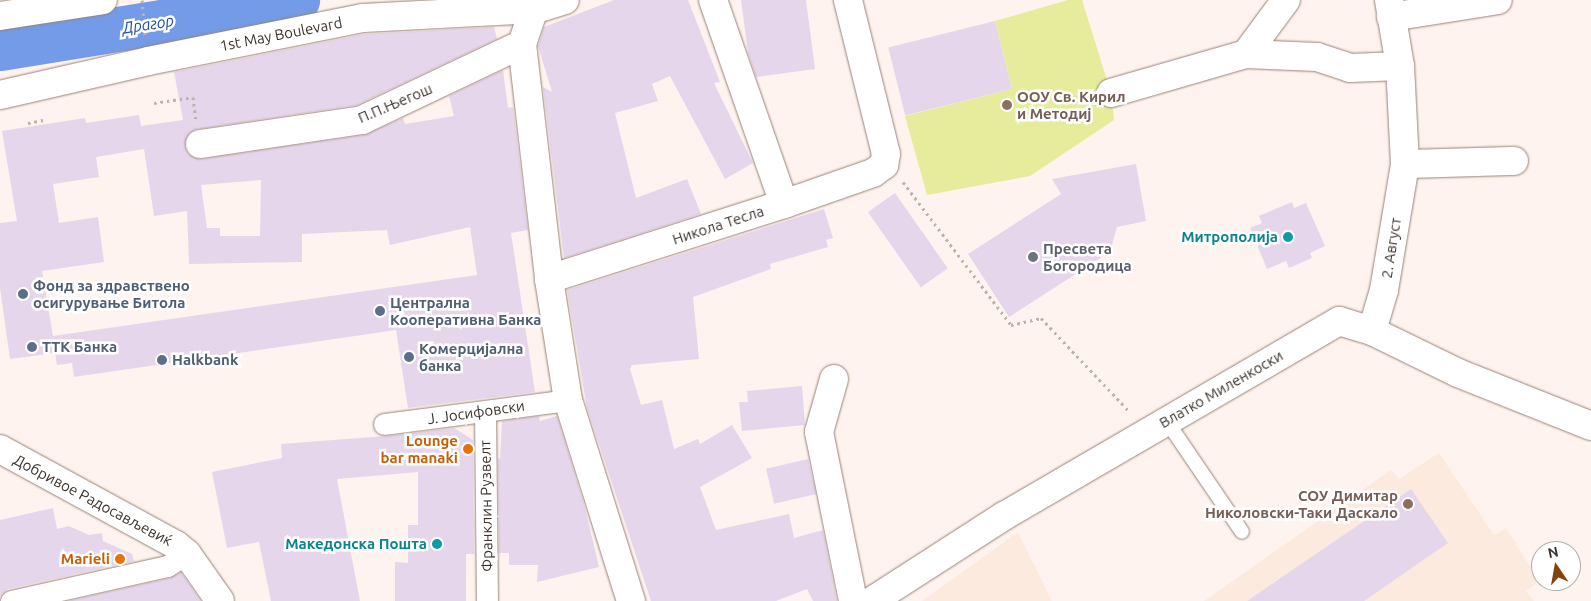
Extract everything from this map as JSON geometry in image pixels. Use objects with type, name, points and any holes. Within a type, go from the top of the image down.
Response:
[{"type":"street","points":[[0,16],[103,0]]},
{"type":"street","name":"1st May Boulevard","points":[[0,95],[148,61],[362,18],[565,0]]},
{"type":"street","points":[[713,0],[784,204]]},
{"type":"street","points":[[848,0],[885,162]]},
{"type":"street","points":[[1246,54],[1286,0]]},
{"type":"street","name":"2. Август","points":[[1372,331],[1384,290],[1405,164],[1400,66],[1390,9],[1498,0]]},
{"type":"street","points":[[536,4],[522,44],[549,279],[568,400],[631,601]]},
{"type":"street","name":"П.П.Његош","points":[[200,144],[362,120],[522,44]]},
{"type":"street","points":[[1111,93],[1246,54],[1317,57],[1350,68],[1400,66]]},
{"type":"street","points":[[1405,164],[1514,161]]},
{"type":"street","name":"Никола Тесла","points":[[549,279],[784,204],[873,173],[885,162]]},
{"type":"street","name":"Влатко Миленкоски","points":[[872,601],[1004,516],[1339,321],[1372,331],[1458,373],[1591,426]]},
{"type":"street","points":[[834,379],[819,432],[853,601]]},
{"type":"street","name":"Ј. Јосифовски","points":[[384,424],[568,400]]},
{"type":"street","name":"Франклин Рузвелт","points":[[484,412],[487,601]]},
{"type":"street","name":"Добривое Радосављевиќ","points":[[0,449],[176,544],[187,554],[220,601]]},
{"type":"street","points":[[11,601],[166,566],[187,554]]},
{"type":"lane","points":[[1157,426],[1242,532]]},
{"type":"path","points":[[142,2],[146,46]]},
{"type":"path","points":[[154,103],[193,98],[200,144]]},
{"type":"path","points":[[28,123],[44,120]]},
{"type":"path","points":[[885,162],[1011,325],[1041,318],[1157,426]]},
{"type":"shaded area","name":"СОУ Димитар Николовски-Таки Даскало","points":[[1439,453],[1494,535],[1506,528],[1531,568],[1531,587],[1526,591],[1534,601],[1204,601],[1391,470],[1399,479]]},
{"type":"shaded area","points":[[1018,532],[1052,601],[922,601]]},
{"type":"green space","name":"ООУ Св. Кирил и Методиј","points":[[1068,0],[1082,0],[1111,93],[1114,120],[1030,176],[927,195],[905,116],[1012,89],[995,21]]},
{"type":"building","points":[[614,0],[688,0],[720,82],[714,83],[753,163],[725,179],[670,76],[652,84],[658,101],[615,113],[636,198],[687,179],[701,214],[564,258],[543,87],[552,92],[538,46],[544,27]]},
{"type":"building","points":[[741,0],[806,0],[815,69],[756,77],[748,53]]},
{"type":"building","points":[[995,21],[1012,89],[905,116],[888,48]]},
{"type":"building","points":[[494,27],[497,39],[357,105],[198,129],[190,132],[185,146],[188,154],[202,159],[364,135],[403,118],[405,124],[454,116],[449,96],[503,70],[508,108],[513,107],[528,230],[511,233],[535,392],[408,408],[396,330],[74,377],[72,363],[57,365],[55,353],[10,359],[0,288],[0,223],[17,221],[2,131],[85,118],[86,123],[139,115],[141,126],[183,120],[174,72],[365,34]],"holes":[[[144,149],[154,216],[187,211],[189,264],[302,262],[302,234],[387,230],[390,245],[470,227],[477,275],[53,336],[42,271],[104,262],[98,217],[59,223],[53,184],[99,177],[96,157]],[[261,180],[260,236],[220,236],[220,228],[207,228],[201,185]]]},
{"type":"building","name":"Пресвета Богородица","points":[[1136,164],[1146,221],[1117,227],[1110,252],[1009,317],[968,254],[1061,194],[1052,179]]},
{"type":"building","points":[[895,193],[948,268],[921,287],[868,212]]},
{"type":"building","name":"Митрополија","points":[[1292,202],[1294,208],[1306,203],[1325,246],[1310,253],[1312,258],[1289,268],[1286,261],[1267,269],[1250,228],[1262,223],[1259,216]]},
{"type":"building","points":[[824,209],[833,238],[826,240],[828,247],[770,264],[771,269],[693,297],[699,359],[632,365],[630,369],[641,405],[662,400],[674,449],[698,439],[700,444],[732,425],[752,458],[700,487],[716,530],[789,514],[794,538],[823,530],[837,601],[813,601],[807,589],[776,601],[651,601],[587,408],[567,290]]},
{"type":"building","points":[[802,386],[805,425],[742,431],[739,402],[748,402],[747,391]]},
{"type":"building","points":[[539,416],[540,421],[557,416],[584,504],[599,567],[537,582],[538,565],[509,565],[509,553],[499,553],[498,458],[500,459],[502,421]]},
{"type":"building","points":[[454,428],[473,440],[474,554],[466,554],[466,601],[395,601],[395,562],[408,563],[408,525],[418,525],[418,472],[337,479],[360,601],[271,601],[259,542],[227,548],[212,472],[282,458],[281,444],[386,436]]},
{"type":"building","points":[[808,459],[816,494],[774,504],[766,469]]},
{"type":"building","points":[[1411,489],[1448,543],[1364,601],[1247,601]]},
{"type":"building","points":[[53,508],[57,529],[69,526],[89,535],[102,533],[103,541],[132,554],[134,561],[8,589],[0,596],[0,520]]},
{"type":"building","points":[[181,572],[201,601],[68,601],[170,578]]},
{"type":"waterway","name":"Драгор","points":[[0,48],[297,0]]},
{"type":"place","name":"ООУ Св. Кирил и Методиј","points":[[1007,105]]},
{"type":"place","name":"Митрополија","points":[[1288,237]]},
{"type":"place","name":"Пресвета Богородица","points":[[1033,257]]},
{"type":"place","name":"Фонд за здравствено осигурување Битола","points":[[23,294]]},
{"type":"place","name":"Централна Кооперативна Банка","points":[[380,311]]},
{"type":"place","name":"ТТК Банка","points":[[32,347]]},
{"type":"place","name":"Комерцијална банка","points":[[409,357]]},
{"type":"place","name":"Halkbank","points":[[162,360]]},
{"type":"place","name":"Lounge bar manaki","points":[[468,449]]},
{"type":"place","name":"СОУ Димитар Николовски-Таки Даскало","points":[[1408,504]]},
{"type":"place","name":"Македонска Пошта","points":[[437,544]]},
{"type":"place","name":"Marieli","points":[[120,559]]}]
